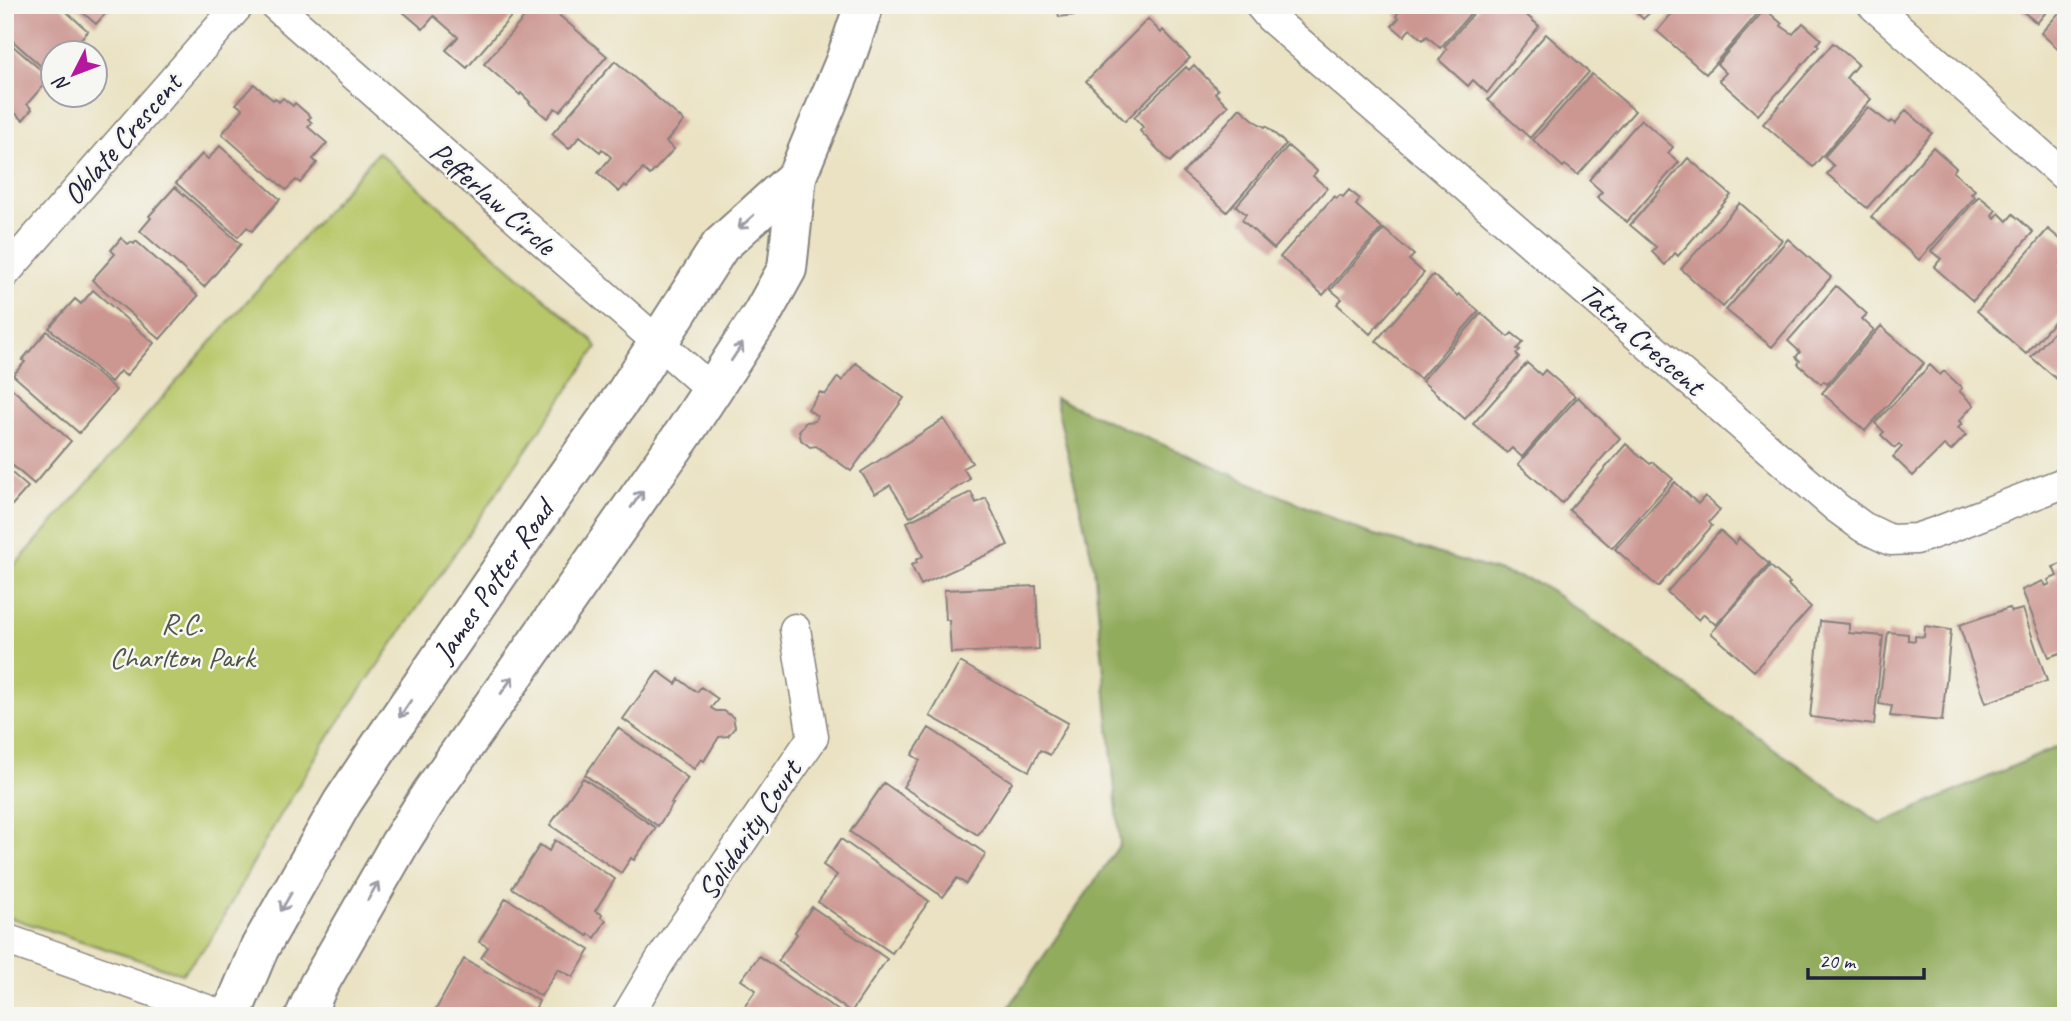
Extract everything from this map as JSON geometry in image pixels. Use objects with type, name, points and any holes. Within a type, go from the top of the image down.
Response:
[{"type":"main road","name":"James Potter Road","points":[[305,1016],[318,986],[432,792],[712,390],[762,314],[787,269],[797,176],[845,61],[864,5]]},
{"type":"main road","name":"James Potter Road","points":[[231,1016],[259,950],[342,803],[443,652],[625,394],[720,246],[797,176]]},
{"type":"street","name":"Oblate Crescent","points":[[5,273],[239,5]]},
{"type":"street","name":"Pefferlaw Circle","points":[[275,5],[712,390]]},
{"type":"street","name":"Tatra Crescent","points":[[1260,5],[1282,27],[1837,508],[1863,527],[1891,540],[1916,539],[2066,482]]},
{"type":"street","points":[[1873,5],[2066,177]]},
{"type":"street","name":"Solidarity Court","points":[[627,1016],[660,961],[813,737],[795,629]]},
{"type":"street","points":[[5,939],[224,1016]]},
{"type":"green space","name":"R.C. Charlton Park","points":[[378,152],[597,347],[323,745],[268,836],[210,941],[182,974],[5,916],[5,573],[19,561]]},
{"type":"green space","points":[[1055,398],[1362,531],[1541,584],[1881,824],[2066,743],[2066,1016],[1003,1016],[1120,844],[1094,567]]},
{"type":"building","points":[[5,5],[59,5],[88,31],[82,38],[38,38],[38,63],[5,34]]},
{"type":"building","points":[[74,5],[113,5],[96,24]]},
{"type":"building","points":[[405,5],[521,5],[467,68],[446,50],[458,37],[434,16],[423,29],[401,10]]},
{"type":"building","points":[[535,5],[547,5],[607,56],[560,111],[555,108],[547,118],[484,64]]},
{"type":"building","points":[[1057,5],[1141,5],[1141,7],[1059,17]]},
{"type":"building","points":[[1400,5],[1478,5],[1440,48],[1427,36],[1423,40],[1410,29],[1404,36],[1392,26],[1399,18],[1395,11]]},
{"type":"building","points":[[1481,5],[1515,5],[1539,26],[1487,93],[1473,80],[1468,86],[1439,60],[1447,49],[1444,47]]},
{"type":"building","points":[[1630,5],[1658,5],[1643,19]]},
{"type":"building","points":[[1679,5],[1765,5],[1706,74],[1657,31]]},
{"type":"building","points":[[2015,5],[2052,5],[2037,23]]},
{"type":"building","points":[[2066,5],[2066,51],[2063,54],[2041,33]]},
{"type":"building","points":[[1765,9],[1793,34],[1803,23],[1821,39],[1817,44],[1819,46],[1758,115],[1719,80],[1726,73],[1717,64]]},
{"type":"building","points":[[1148,19],[1161,33],[1163,30],[1190,58],[1125,121],[1086,81]]},
{"type":"building","points":[[1546,34],[1589,72],[1530,138],[1488,100]]},
{"type":"building","points":[[5,39],[38,68],[38,92],[27,104],[32,109],[23,120],[15,113],[13,116],[5,114]]},
{"type":"building","points":[[1833,43],[1858,64],[1846,78],[1871,99],[1813,167],[1763,124]]},
{"type":"building","points":[[615,61],[684,121],[666,142],[674,149],[650,175],[643,169],[619,192],[598,173],[611,157],[602,149],[600,152],[580,136],[569,149],[552,134]]},
{"type":"building","points":[[1194,65],[1218,90],[1215,93],[1228,106],[1170,162],[1140,131],[1143,127],[1134,117],[1186,67],[1189,70]]},
{"type":"building","points":[[1592,74],[1635,111],[1578,175],[1565,165],[1563,167],[1533,140]]},
{"type":"building","points":[[254,84],[273,100],[275,98],[279,102],[283,98],[293,106],[295,103],[311,117],[308,119],[312,123],[308,127],[327,143],[313,159],[317,163],[300,183],[296,180],[286,190],[222,134],[243,109],[236,104]]},
{"type":"building","points":[[1868,107],[1889,123],[1892,121],[1895,124],[1906,110],[1932,133],[1867,208],[1827,174],[1834,166],[1824,157]]},
{"type":"building","points":[[1240,108],[1286,144],[1227,212],[1183,173]]},
{"type":"building","points":[[1641,119],[1673,147],[1668,153],[1679,162],[1627,222],[1597,197],[1602,192],[1589,180]]},
{"type":"building","points":[[220,146],[280,199],[252,231],[247,227],[238,237],[176,183],[202,154],[208,159]]},
{"type":"building","points":[[1288,146],[1317,171],[1313,176],[1327,188],[1274,249],[1242,220],[1246,214],[1236,206]]},
{"type":"building","points":[[1933,147],[1956,168],[1953,172],[1975,190],[1971,194],[1975,197],[1919,260],[1871,217]]},
{"type":"building","points":[[1688,158],[1731,195],[1678,256],[1675,253],[1665,265],[1652,252],[1656,247],[1630,225]]},
{"type":"building","points":[[175,187],[241,244],[204,287],[140,231],[151,218],[149,216]]},
{"type":"building","points":[[1349,190],[1360,199],[1356,205],[1382,228],[1323,295],[1280,257],[1334,196],[1343,197]]},
{"type":"building","points":[[1979,196],[1996,210],[1992,215],[1995,218],[1999,213],[2007,221],[2013,214],[2033,232],[1973,301],[1934,267],[1941,259],[1931,251]]},
{"type":"building","points":[[1740,203],[1782,240],[1723,307],[1681,269]]},
{"type":"building","points":[[1384,229],[1414,255],[1409,260],[1424,273],[1370,334],[1337,304],[1342,299],[1331,290]]},
{"type":"building","points":[[2048,229],[2066,244],[2066,257],[2060,264],[2066,269],[2066,308],[2026,354],[1977,311]]},
{"type":"building","points":[[121,238],[128,244],[134,244],[136,241],[198,296],[160,339],[92,280],[115,254],[111,250]]},
{"type":"building","points":[[1788,239],[1831,277],[1772,347],[1726,310]]},
{"type":"building","points":[[1433,275],[1479,311],[1420,379],[1376,341]]},
{"type":"building","points":[[1836,286],[1867,314],[1862,319],[1874,330],[1827,384],[1824,381],[1821,384],[1798,364],[1800,361],[1796,357],[1800,352],[1788,341]]},
{"type":"building","points":[[93,290],[154,343],[126,376],[120,371],[111,382],[49,328],[75,299],[81,304]]},
{"type":"building","points":[[1481,313],[1508,337],[1512,333],[1523,342],[1517,349],[1520,350],[1516,354],[1519,357],[1465,419],[1422,381]]},
{"type":"building","points":[[2066,318],[2066,387],[2031,357]]},
{"type":"building","points":[[1881,326],[1924,363],[1865,431],[1822,393]]},
{"type":"building","points":[[47,331],[116,390],[79,433],[13,375]]},
{"type":"building","points":[[856,363],[904,398],[851,471],[816,446],[810,447],[801,440],[799,431],[806,422],[815,421],[817,416],[808,409],[820,392],[825,395],[838,377],[842,381]]},
{"type":"building","points":[[1527,363],[1541,375],[1545,370],[1575,396],[1522,457],[1512,448],[1507,453],[1473,424]]},
{"type":"building","points":[[1930,365],[1940,375],[1944,371],[1962,388],[1959,391],[1974,405],[1959,421],[1962,424],[1958,428],[1966,435],[1951,451],[1944,445],[1913,476],[1893,457],[1902,447],[1899,444],[1895,448],[1881,435],[1884,432],[1875,423]]},
{"type":"building","points":[[5,387],[8,390],[10,387],[71,441],[34,484],[5,459]]},
{"type":"building","points":[[1578,397],[1620,438],[1562,503],[1518,464]]},
{"type":"building","points":[[944,419],[972,463],[963,468],[970,479],[910,517],[890,485],[875,494],[861,472]]},
{"type":"building","points":[[1626,444],[1673,479],[1612,548],[1569,510]]},
{"type":"building","points":[[5,467],[28,487],[5,513]]},
{"type":"building","points":[[1675,482],[1698,504],[1705,496],[1720,510],[1709,522],[1712,526],[1658,587],[1615,549]]},
{"type":"building","points":[[971,492],[976,503],[986,498],[1008,545],[921,585],[911,565],[923,556],[907,522]]},
{"type":"building","points":[[1720,531],[1735,544],[1739,538],[1769,564],[1716,625],[1704,614],[1699,620],[1667,592]]},
{"type":"building","points":[[2066,562],[2066,665],[2060,653],[2049,657],[2022,590],[2043,581],[2046,586],[2050,584],[2048,580],[2057,576],[2053,567]]},
{"type":"building","points":[[1770,566],[1790,583],[1788,585],[1811,607],[1754,671],[1711,633]]},
{"type":"building","points":[[1036,586],[1039,649],[951,653],[944,590]]},
{"type":"building","points":[[2009,608],[2011,612],[2023,609],[2047,681],[1986,703],[1959,625]]},
{"type":"building","points":[[1820,621],[1849,624],[1849,633],[1883,636],[1874,725],[1810,717]]},
{"type":"building","points":[[1925,626],[1951,630],[1942,721],[1890,716],[1892,706],[1879,704],[1888,632],[1908,634],[1908,640],[1915,641],[1915,636],[1924,637]]},
{"type":"building","points":[[960,662],[1068,723],[1050,755],[1040,750],[1029,771],[930,716]]},
{"type":"building","points":[[658,671],[676,684],[679,679],[697,692],[701,687],[718,699],[711,708],[724,711],[733,717],[735,727],[728,736],[719,737],[704,761],[701,759],[694,769],[623,719]]},
{"type":"building","points":[[618,728],[688,778],[658,826],[585,775]]},
{"type":"building","points":[[929,728],[1012,782],[978,835],[903,787],[920,760],[912,755]]},
{"type":"building","points":[[583,778],[656,828],[634,860],[631,858],[621,873],[550,825]]},
{"type":"building","points":[[884,783],[986,854],[966,884],[957,878],[943,897],[850,832]]},
{"type":"building","points":[[841,839],[929,901],[892,953],[818,902],[837,875],[823,865]]},
{"type":"building","points":[[555,840],[615,879],[595,911],[602,914],[601,917],[606,920],[595,938],[512,888],[540,845],[549,851]]},
{"type":"building","points":[[506,898],[590,950],[573,977],[558,969],[541,996],[481,958],[488,947],[479,942]]},
{"type":"building","points":[[812,907],[887,959],[851,1012],[778,961]]},
{"type":"building","points":[[759,956],[846,1016],[738,1016],[756,990],[741,980]]},
{"type":"building","points":[[464,959],[539,1001],[534,1012],[536,1016],[444,1016],[435,1011]]}]
